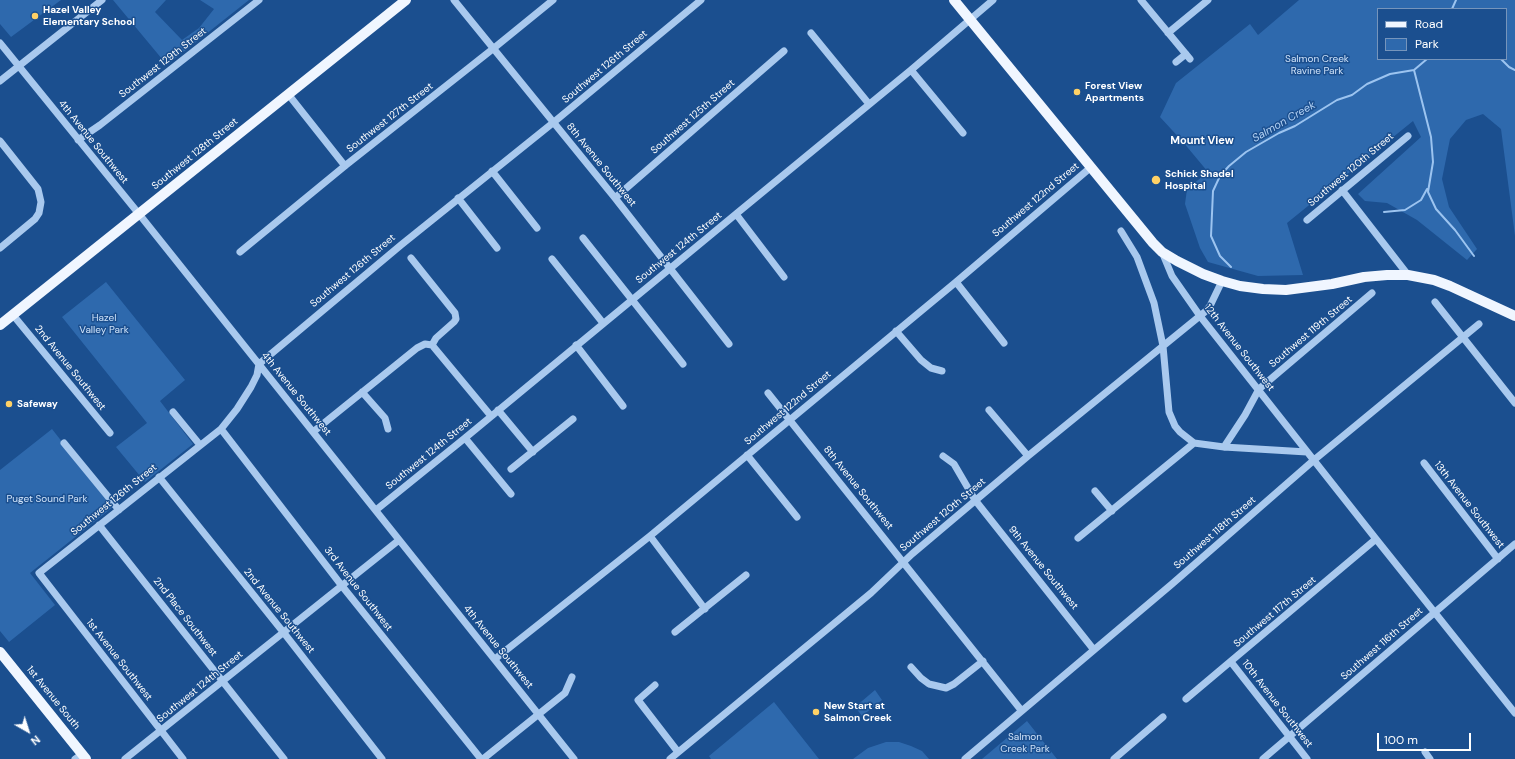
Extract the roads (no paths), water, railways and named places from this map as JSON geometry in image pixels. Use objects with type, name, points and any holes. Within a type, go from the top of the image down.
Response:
[{"type":"main road","name":"Southwest 128th Street","points":[[0,325],[406,0]]},
{"type":"main road","points":[[954,0],[1090,168],[1162,252],[1190,268],[1222,281],[1240,286],[1286,290],[1332,284],[1364,277],[1408,275],[1450,286],[1515,316]]},
{"type":"main road","name":"1st Avenue South","points":[[0,652],[81,757]]},
{"type":"street","points":[[0,81],[102,0]]},
{"type":"street","name":"Southwest 129th Street","points":[[78,140],[100,125],[259,0]]},
{"type":"street","name":"8th Avenue Southwest","points":[[454,0],[615,198],[729,344]]},
{"type":"street","name":"Southwest 127th Street","points":[[240,252],[553,0]]},
{"type":"street","name":"Southwest 126th Street","points":[[39,574],[221,429],[238,409],[251,387],[259,364],[458,198],[554,122],[701,0]]},
{"type":"street","name":"Southwest 124th Street","points":[[376,510],[911,70],[993,0]]},
{"type":"street","points":[[1141,0],[1188,57],[1176,62]]},
{"type":"street","points":[[1168,33],[1208,0]]},
{"type":"street","points":[[811,33],[869,104]]},
{"type":"street","name":"4th Avenue Southwest","points":[[0,43],[139,214],[574,759]]},
{"type":"street","name":"Southwest 125th Street","points":[[615,198],[784,52]]},
{"type":"street","points":[[911,70],[963,133]]},
{"type":"street","points":[[288,94],[345,166]]},
{"type":"street","name":"Southwest 120th Street","points":[[1307,220],[1408,136]]},
{"type":"street","points":[[0,141],[38,189],[41,202],[39,213],[35,219],[0,248]]},
{"type":"street","name":"Southwest 122nd Street","points":[[495,659],[650,536],[789,419],[956,282],[1090,168]]},
{"type":"street","points":[[492,171],[537,228]]},
{"type":"street","points":[[1342,190],[1408,275]]},
{"type":"street","points":[[458,198],[497,248]]},
{"type":"street","points":[[736,214],[784,277]]},
{"type":"street","points":[[1121,231],[1137,257],[1158,318],[1163,346],[1168,412],[1175,426],[1180,432],[1194,443],[1224,447],[1307,452]]},
{"type":"street","points":[[583,238],[683,364]]},
{"type":"street","name":"12th Avenue Southwest","points":[[1162,252],[1172,276],[1200,316],[1515,713]]},
{"type":"street","points":[[411,258],[455,313],[456,319],[454,322],[436,338],[432,345]]},
{"type":"street","points":[[552,259],[603,323]]},
{"type":"street","name":"Southwest 120th Street","points":[[670,759],[871,593],[904,561],[975,500],[1200,316],[1210,306],[1222,281]]},
{"type":"street","points":[[956,282],[1004,343]]},
{"type":"street","name":"Southwest 119th Street","points":[[1224,447],[1245,415],[1259,389],[1372,293]]},
{"type":"street","points":[[1435,302],[1515,403]]},
{"type":"street","name":"2nd Avenue Southwest","points":[[14,315],[110,433]]},
{"type":"street","name":"Southwest 118th Street","points":[[965,759],[1314,460],[1478,324]]},
{"type":"street","points":[[896,331],[921,360],[931,368],[942,371]]},
{"type":"street","points":[[313,432],[417,348],[425,344],[432,345],[492,416]]},
{"type":"street","points":[[576,345],[623,406]]},
{"type":"street","points":[[362,392],[385,418],[388,429]]},
{"type":"street","name":"8th Avenue Southwest","points":[[768,393],[904,561],[1021,710]]},
{"type":"street","points":[[498,410],[533,452]]},
{"type":"street","points":[[989,410],[1028,456]]},
{"type":"street","points":[[173,412],[200,445]]},
{"type":"street","points":[[511,469],[573,419]]},
{"type":"street","name":"3rd Avenue Southwest","points":[[221,429],[342,586],[482,759]]},
{"type":"street","points":[[465,438],[511,494]]},
{"type":"street","points":[[64,442],[119,510]]},
{"type":"street","points":[[1078,538],[1194,443]]},
{"type":"street","points":[[747,455],[797,517]]},
{"type":"street","name":"9th Avenue Southwest","points":[[943,456],[954,464],[975,500],[1094,650]]},
{"type":"street","name":"13th Avenue Southwest","points":[[1424,463],[1498,559]]},
{"type":"street","name":"2nd Avenue Southwest","points":[[159,477],[284,633],[382,759]]},
{"type":"street","points":[[1095,491],[1112,511]]},
{"type":"street","name":"2nd Place Southwest","points":[[99,525],[284,759]]},
{"type":"street","points":[[650,536],[705,609]]},
{"type":"street","name":"Southwest 117th Street","points":[[1186,699],[1376,539]]},
{"type":"street","name":"Southwest 124th Street","points":[[125,759],[399,540]]},
{"type":"street","name":"Southwest 116th Street","points":[[1263,759],[1515,544]]},
{"type":"street","name":"1st Avenue Southwest","points":[[39,574],[183,759]]},
{"type":"street","points":[[675,632],[746,575]]},
{"type":"street","points":[[911,667],[929,684],[946,688],[954,684],[983,661]]},
{"type":"street","name":"10th Avenue Southwest","points":[[1231,662],[1307,759]]},
{"type":"street","points":[[482,759],[565,693],[572,677]]},
{"type":"street","points":[[655,685],[638,700],[678,752]]},
{"type":"street","points":[[1114,759],[1163,717]]},
{"type":"street","points":[[1425,752],[1430,759]]},
{"type":"waterway","name":"Salmon Creek","points":[[1452,8],[1456,0]]},
{"type":"waterway","name":"Salmon Creek","points":[[1231,267],[1220,256],[1211,236],[1213,191],[1220,176],[1229,166],[1246,152],[1279,133],[1295,126],[1337,100],[1352,95],[1367,84],[1390,74],[1414,70],[1426,60]]},
{"type":"waterway","name":"Salmon Creek","points":[[1502,60],[1509,67],[1515,70]]},
{"type":"waterway","points":[[1414,70],[1431,137],[1433,162],[1428,192],[1436,209],[1455,230],[1474,256]]},
{"type":"waterway","points":[[1384,212],[1405,210],[1421,200],[1427,189]]},
{"type":"place","name":"Hazel Valley Elementary School","points":[[35,16]]},
{"type":"place","name":"Forest View Apartments","points":[[1077,92]]},
{"type":"place","name":"Schick Shadel Hospital","points":[[1156,180]]},
{"type":"place","name":"Safeway","points":[[9,404]]},
{"type":"place","name":"New Start at Salmon Creek","points":[[816,712]]},
{"type":"district","name":"Mount View","points":[[1202,141]]},
{"type":"park label","name":"Salmon Creek Ravine Park","points":[[1317,64]]},
{"type":"park label","name":"Hazel Valley Park","points":[[104,324]]},
{"type":"park label","name":"Puget Sound Park","points":[[47,499]]},
{"type":"park label","name":"Salmon Creek Park","points":[[1025,742]]}]
